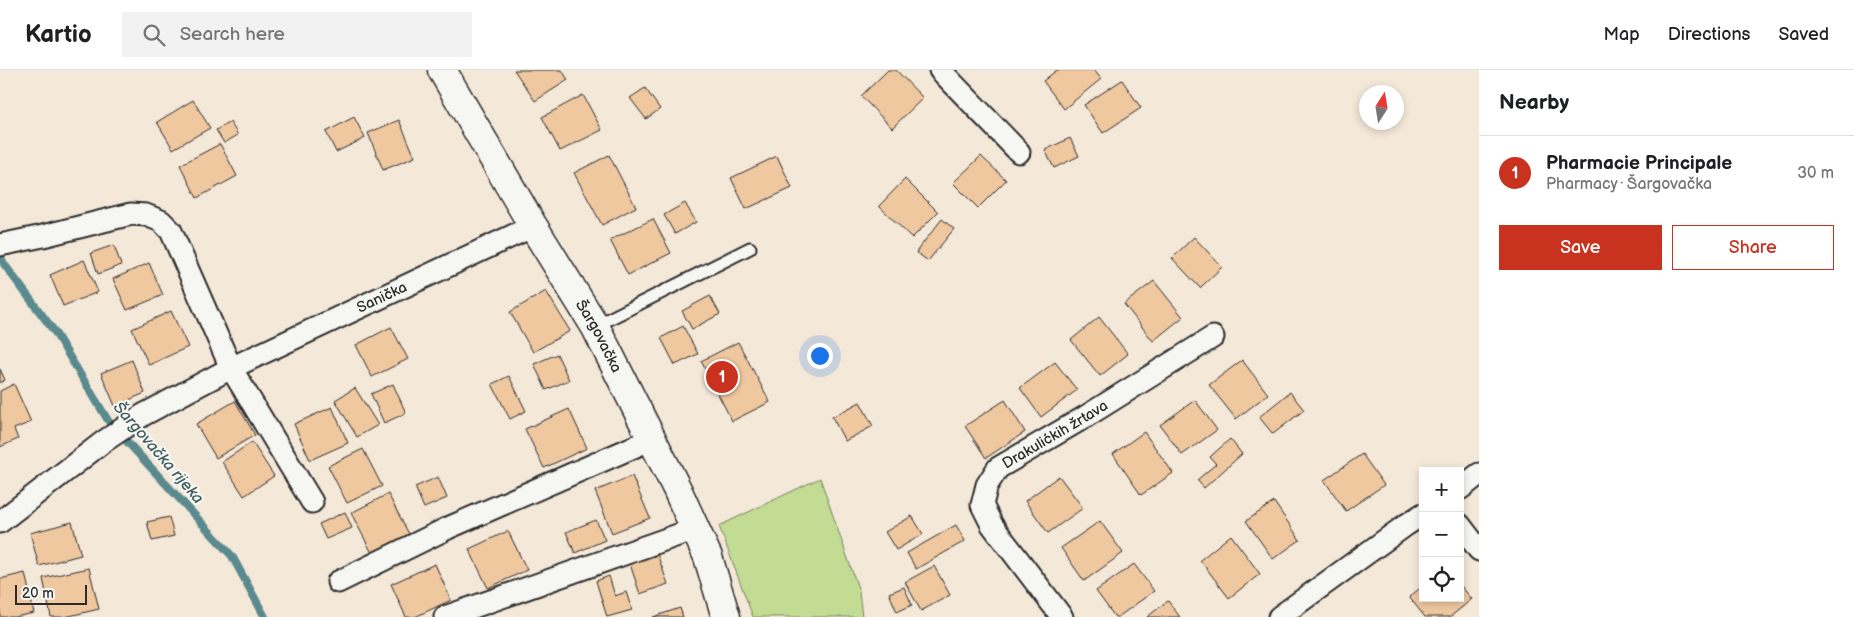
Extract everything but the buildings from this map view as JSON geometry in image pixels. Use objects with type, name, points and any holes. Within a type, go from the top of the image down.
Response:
[{"type":"street","name":"Šargovačka","points":[[442,70],[533,226],[595,326],[652,439],[708,557],[726,617]]},
{"type":"street","points":[[940,70],[1019,152]]},
{"type":"street","points":[[8,243],[131,214],[146,215],[161,220],[171,230],[231,368],[312,502]]},
{"type":"street","name":"Sanička","points":[[0,522],[103,442],[143,415],[231,368],[533,226]]},
{"type":"street","name":"Drakulićkih žrtava","points":[[1062,617],[992,525],[982,505],[987,485],[998,468],[1085,417],[1213,337]]},
{"type":"street","points":[[338,582],[448,528],[652,439]]},
{"type":"street","points":[[1464,486],[1479,474]]},
{"type":"street","points":[[1279,617],[1419,517]]},
{"type":"street","points":[[445,617],[695,529]]},
{"type":"street","points":[[1464,530],[1479,550]]},
{"type":"lane","points":[[595,326],[750,248]]},
{"type":"green space","points":[[820,478],[859,591],[862,617],[753,617],[719,526]]},
{"type":"waterway","name":"Šargovačka rijeka","points":[[0,255],[4,264],[54,331],[109,422],[232,556],[265,617]]},
{"type":"place","name":"Pharmacie Principale","points":[[722,377]]}]
